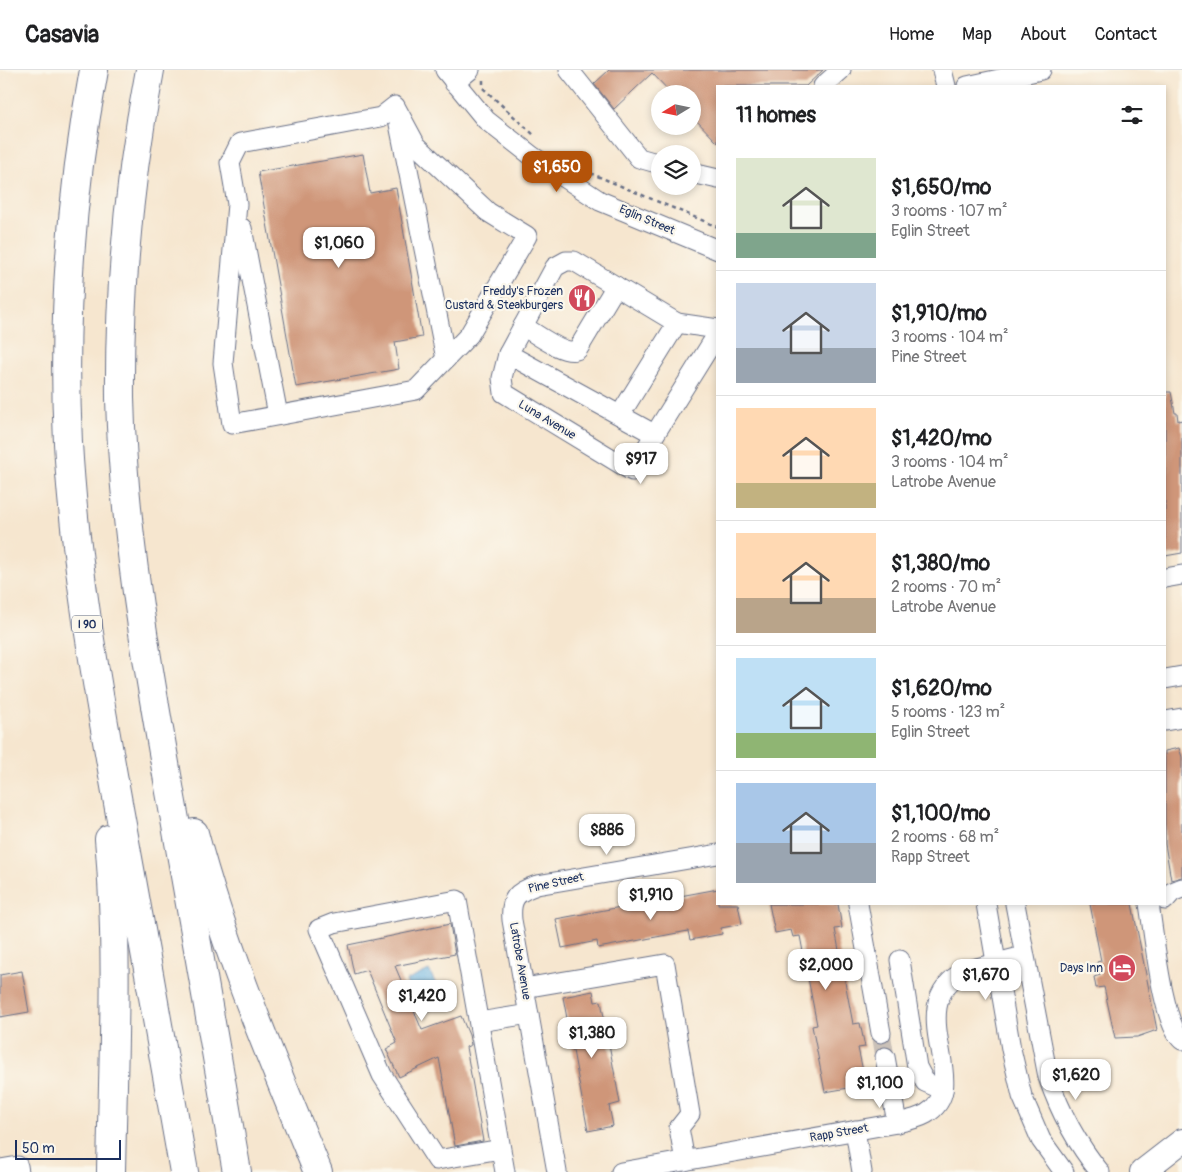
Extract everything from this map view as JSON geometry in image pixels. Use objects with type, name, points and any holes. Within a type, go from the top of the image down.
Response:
[{"type":"highway","name":"I 90","points":[[94,70],[76,197],[71,263],[67,355],[68,440],[73,515],[91,656],[184,1172]]},
{"type":"highway","points":[[150,70],[132,174],[125,249],[120,400],[123,448],[136,581],[164,757],[237,1172]]},
{"type":"highway","points":[[136,581],[187,806],[219,921],[249,1003],[318,1172]]},
{"type":"highway","points":[[91,656],[111,867],[113,911],[115,1009],[111,1172]]},
{"type":"main road","points":[[1142,1172],[1182,1141]]},
{"type":"street","points":[[569,70],[639,158],[651,161]]},
{"type":"street","points":[[824,85],[841,70]]},
{"type":"street","points":[[942,70],[946,85]]},
{"type":"street","points":[[972,85],[1041,70]]},
{"type":"street","points":[[449,76],[476,73]]},
{"type":"street","name":"Eglin Street","points":[[449,76],[486,120],[532,156],[600,201],[716,249]]},
{"type":"street","points":[[237,204],[223,363],[232,424],[416,390],[469,335],[527,236],[488,212],[416,145],[395,106]]},
{"type":"street","points":[[278,415],[230,163],[240,143],[380,117],[395,106]]},
{"type":"street","points":[[395,106],[446,359]]},
{"type":"street","points":[[701,175],[716,179]]},
{"type":"street","points":[[654,434],[508,354],[555,266],[566,261],[574,261],[677,323],[716,330]]},
{"type":"street","points":[[523,326],[565,350],[575,352],[616,286]]},
{"type":"street","points":[[620,415],[677,323]]},
{"type":"street","name":"Luna Avenue","points":[[508,354],[502,378],[504,393],[632,471],[716,336]]},
{"type":"street","points":[[1166,578],[1182,575]]},
{"type":"street","points":[[1166,679],[1182,676]]},
{"type":"street","points":[[1166,721],[1182,718]]},
{"type":"street","name":"Pine Street","points":[[514,898],[521,892],[537,885],[716,854]]},
{"type":"street","points":[[1166,897],[1182,888]]},
{"type":"street","name":"Latrobe Avenue","points":[[514,898],[511,909],[512,920],[557,1172]]},
{"type":"street","points":[[501,1148],[437,1160],[382,1075],[319,929],[334,923],[457,900],[479,1022],[501,1148],[505,1172]]},
{"type":"street","points":[[858,905],[881,1033]]},
{"type":"street","points":[[986,905],[1011,1049],[1022,1096],[1042,1140],[1064,1172]]},
{"type":"street","points":[[1015,905],[1044,1060],[1055,1097],[1081,1147],[1100,1172]]},
{"type":"street","points":[[1156,905],[1166,1007],[1177,1036],[1182,1040]]},
{"type":"street","points":[[900,960],[917,1067],[925,1082],[943,1090],[944,1072],[936,1026],[936,1006],[949,982],[964,971],[1024,956]]},
{"type":"street","points":[[524,988],[665,964],[690,1114],[679,1128],[685,1161]]},
{"type":"street","points":[[479,1022],[529,1014]]},
{"type":"street","points":[[885,1058],[897,1123]]},
{"type":"street","name":"Rapp Street","points":[[621,1172],[917,1118],[927,1113],[940,1099],[943,1090]]},
{"type":"street","points":[[855,1130],[862,1172]]},
{"type":"street","points":[[0,1169],[18,1166],[19,1172]]},
{"type":"path","points":[[476,73],[483,88],[540,140]]},
{"type":"path","points":[[585,171],[716,226]]},
{"type":"water","points":[[429,970],[445,1003],[421,1014],[406,981]]},
{"type":"building","points":[[609,70],[823,70],[807,85],[716,85],[716,141],[701,125],[701,85],[663,85],[652,73],[614,109],[594,84]]},
{"type":"building","points":[[363,154],[370,193],[396,188],[422,337],[395,342],[399,369],[296,387],[258,172]]},
{"type":"building","points":[[1166,392],[1171,392],[1178,421],[1182,420],[1182,553],[1166,556]]},
{"type":"building","points":[[1179,748],[1182,757],[1182,877],[1171,880],[1166,850],[1166,751]]},
{"type":"building","points":[[716,889],[716,905],[738,905],[742,924],[721,928],[722,934],[690,940],[688,931],[598,948],[597,941],[562,948],[556,919]]},
{"type":"building","points":[[769,905],[838,905],[842,928],[835,929],[853,1024],[860,1023],[865,1047],[858,1048],[866,1085],[825,1092],[812,1026],[817,1025],[800,936],[793,937],[791,930],[775,933]]},
{"type":"building","name":"Days Inn","points":[[1090,905],[1132,905],[1157,1030],[1137,1037],[1115,1038],[1104,987],[1096,988],[1094,977],[1100,975],[1097,962],[1101,961]]},
{"type":"building","points":[[450,924],[455,954],[395,966],[422,1030],[461,1016],[469,1035],[471,1045],[466,1047],[483,1141],[455,1146],[439,1058],[399,1077],[386,1049],[397,1043],[367,970],[354,974],[348,945]]},
{"type":"building","points":[[22,971],[29,1012],[0,1017],[0,975]]},
{"type":"building","points":[[593,991],[595,1002],[601,1001],[620,1103],[609,1106],[613,1126],[588,1131],[563,997]]},
{"type":"tunnel","points":[[881,1033],[885,1057]]},
{"type":"place","name":"Freddy's Frozen Custard & Steakburgers","points":[[582,298]]},
{"type":"place","name":"Days Inn","points":[[1122,968]]}]
